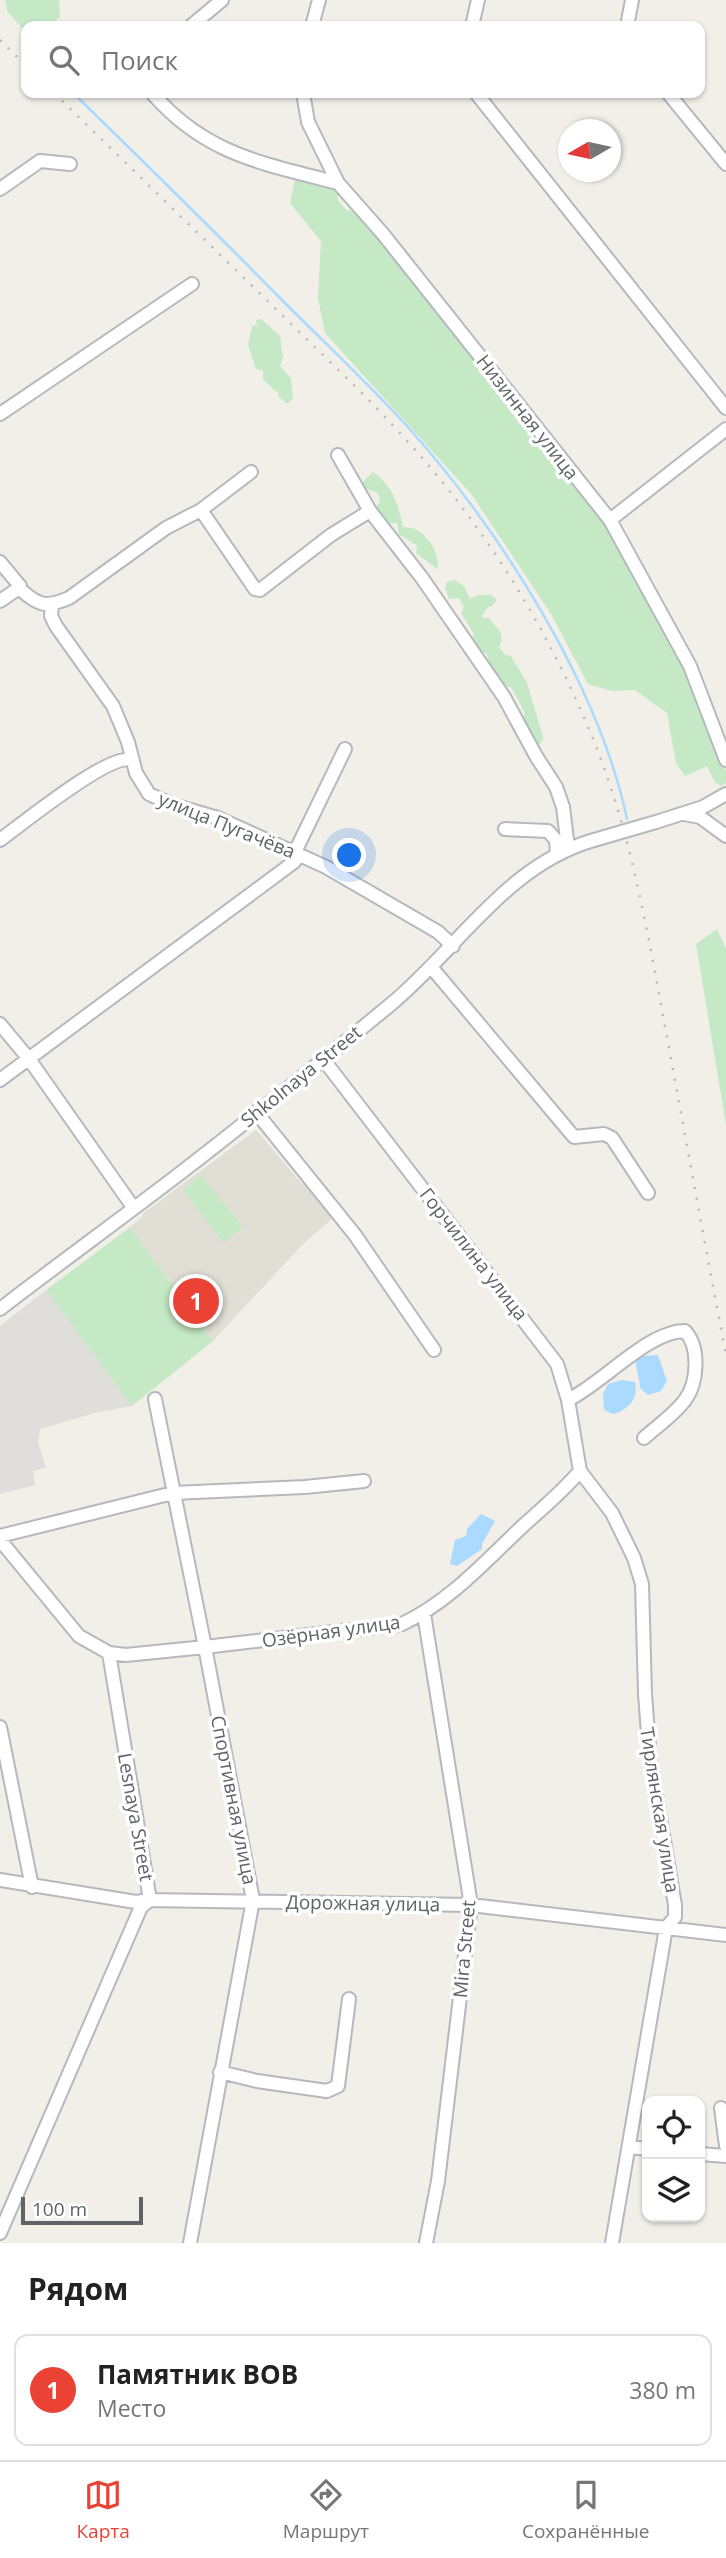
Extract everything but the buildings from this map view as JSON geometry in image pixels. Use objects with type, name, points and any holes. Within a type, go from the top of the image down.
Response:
[{"type":"street","points":[[197,21],[222,0]]},
{"type":"street","points":[[314,21],[319,0]]},
{"type":"street","points":[[473,21],[478,0]]},
{"type":"street","points":[[628,21],[632,0]]},
{"type":"street","points":[[157,98],[181,123],[222,149],[248,159],[338,183]]},
{"type":"street","name":"Низинная улица","points":[[304,98],[308,122],[338,183],[383,234],[610,520],[690,666],[726,760]]},
{"type":"street","points":[[480,98],[726,408]]},
{"type":"street","points":[[671,98],[726,164]]},
{"type":"street","points":[[0,189],[40,161],[70,164]]},
{"type":"street","points":[[0,414],[192,284]]},
{"type":"street","points":[[610,520],[726,429]]},
{"type":"street","points":[[338,455],[370,511],[422,578],[504,697],[536,757],[556,787],[563,807],[562,851]]},
{"type":"street","points":[[0,562],[20,586],[19,589],[32,601],[52,605],[69,598],[166,528],[201,510],[251,472]]},
{"type":"street","points":[[201,510],[256,589],[260,590],[331,535],[370,511]]},
{"type":"street","points":[[0,601],[19,589]]},
{"type":"street","name":"улица Пугачёва","points":[[52,605],[51,616],[56,626],[113,706],[142,786],[157,798],[218,818],[350,879],[438,932],[453,946]]},
{"type":"street","points":[[0,1080],[294,862],[345,749]]},
{"type":"street","points":[[0,839],[95,771],[126,759],[131,760]]},
{"type":"street","name":"Shkolnaya Street","points":[[0,1309],[183,1171],[323,1059],[432,968],[507,889],[536,867],[562,851],[684,814],[726,794]]},
{"type":"street","points":[[684,814],[700,817],[726,836]]},
{"type":"street","points":[[505,829],[548,831],[562,851]]},
{"type":"street","points":[[432,968],[574,1137],[604,1134],[612,1138],[648,1193]]},
{"type":"street","points":[[0,1024],[29,1059],[133,1207]]},
{"type":"street","name":"Горчилина улица","points":[[323,1059],[558,1364],[569,1400],[580,1471]]},
{"type":"street","points":[[256,1112],[355,1235],[434,1350]]},
{"type":"street","points":[[569,1400],[587,1391],[655,1340],[685,1331],[693,1346],[693,1381],[686,1399],[644,1438]]},
{"type":"street","name":"Спортивная улица","points":[[155,1399],[253,1900],[190,2243]]},
{"type":"street","name":"Озёрная улица","points":[[109,1653],[127,1655],[402,1624],[424,1614],[470,1577],[562,1492],[580,1471]]},
{"type":"street","name":"Тирлянская улица","points":[[580,1471],[617,1522],[634,1558],[642,1584],[650,1759],[675,1905],[675,1917],[666,1928],[612,2243]]},
{"type":"street","points":[[109,1653],[79,1636],[0,1538],[173,1493],[364,1481]]},
{"type":"street","name":"Mira Street","points":[[424,1614],[471,1905],[438,2182],[426,2243]]},
{"type":"street","name":"Lesnaya Street","points":[[0,2233],[141,1907],[150,1900],[109,1653]]},
{"type":"street","points":[[0,1727],[32,1887]]},
{"type":"street","name":"Дорожная улица","points":[[0,1880],[136,1902],[253,1900],[471,1905],[726,1935]]},
{"type":"street","points":[[220,2072],[257,2081],[327,2091],[338,2087],[349,1999]]},
{"type":"street","points":[[721,2108],[726,2146]]},
{"type":"street","points":[[630,2147],[642,2148]]},
{"type":"street","points":[[705,2154],[726,2156]]},
{"type":"shaded area","points":[[256,1130],[302,1184],[307,1181],[334,1217],[301,1246],[213,1341],[130,1227],[142,1214]]},
{"type":"shaded area","points":[[46,1290],[132,1406],[98,1412],[40,1429],[38,1442],[46,1468],[33,1471],[35,1485],[0,1494],[0,1326]]},
{"type":"green space","points":[[3,0],[59,0],[60,17],[55,21],[21,21],[21,27],[7,11],[6,2]]},
{"type":"green space","points":[[295,179],[340,190],[337,199],[346,210],[357,212],[595,506],[677,646],[726,771],[726,783],[721,786],[715,782],[707,766],[685,776],[676,763],[667,713],[635,690],[612,691],[588,684],[551,614],[472,495],[325,333],[318,298],[321,241],[290,203]]},
{"type":"green space","points":[[261,319],[280,336],[283,357],[280,366],[291,378],[293,398],[287,404],[263,379],[263,371],[256,369],[248,345],[252,326],[257,325],[256,320]]},
{"type":"green space","points":[[373,472],[394,496],[403,527],[414,528],[432,546],[437,558],[437,569],[416,553],[417,545],[399,535],[397,523],[389,523],[386,518],[376,515],[376,507],[380,502],[378,493],[364,488],[363,482]]},
{"type":"green space","points":[[454,580],[464,586],[470,599],[479,595],[492,595],[497,600],[482,616],[485,619],[488,617],[501,633],[499,647],[505,655],[511,656],[527,683],[543,737],[540,745],[532,740],[522,722],[525,713],[511,687],[500,686],[490,672],[487,654],[476,650],[472,644],[474,634],[461,613],[464,607],[459,598],[449,599],[445,588],[447,582]]},
{"type":"green space","points":[[717,929],[726,949],[726,1125],[696,944]]},
{"type":"green space","points":[[201,1175],[243,1227],[224,1243],[183,1190]]},
{"type":"green space","points":[[130,1227],[213,1341],[132,1406],[46,1290]]},
{"type":"water","points":[[658,1355],[667,1381],[661,1391],[648,1395],[640,1388],[636,1361],[644,1356]]},
{"type":"water","points":[[622,1380],[635,1382],[634,1399],[628,1407],[613,1414],[604,1410],[603,1394],[608,1384]]},
{"type":"water","points":[[481,1514],[495,1521],[482,1544],[482,1549],[457,1566],[450,1564],[455,1540],[466,1536],[467,1529]]},
{"type":"waterway","points":[[78,98],[378,395],[442,467],[509,560],[541,610],[569,662],[613,767],[627,819]]},
{"type":"railway","points":[[0,40],[21,61]]},
{"type":"railway","points":[[59,98],[405,438],[444,484],[489,545],[548,642],[595,744],[629,850],[653,959],[726,1354]]},
{"type":"place","name":"Памятник ВОВ","points":[[196,1301]]}]
